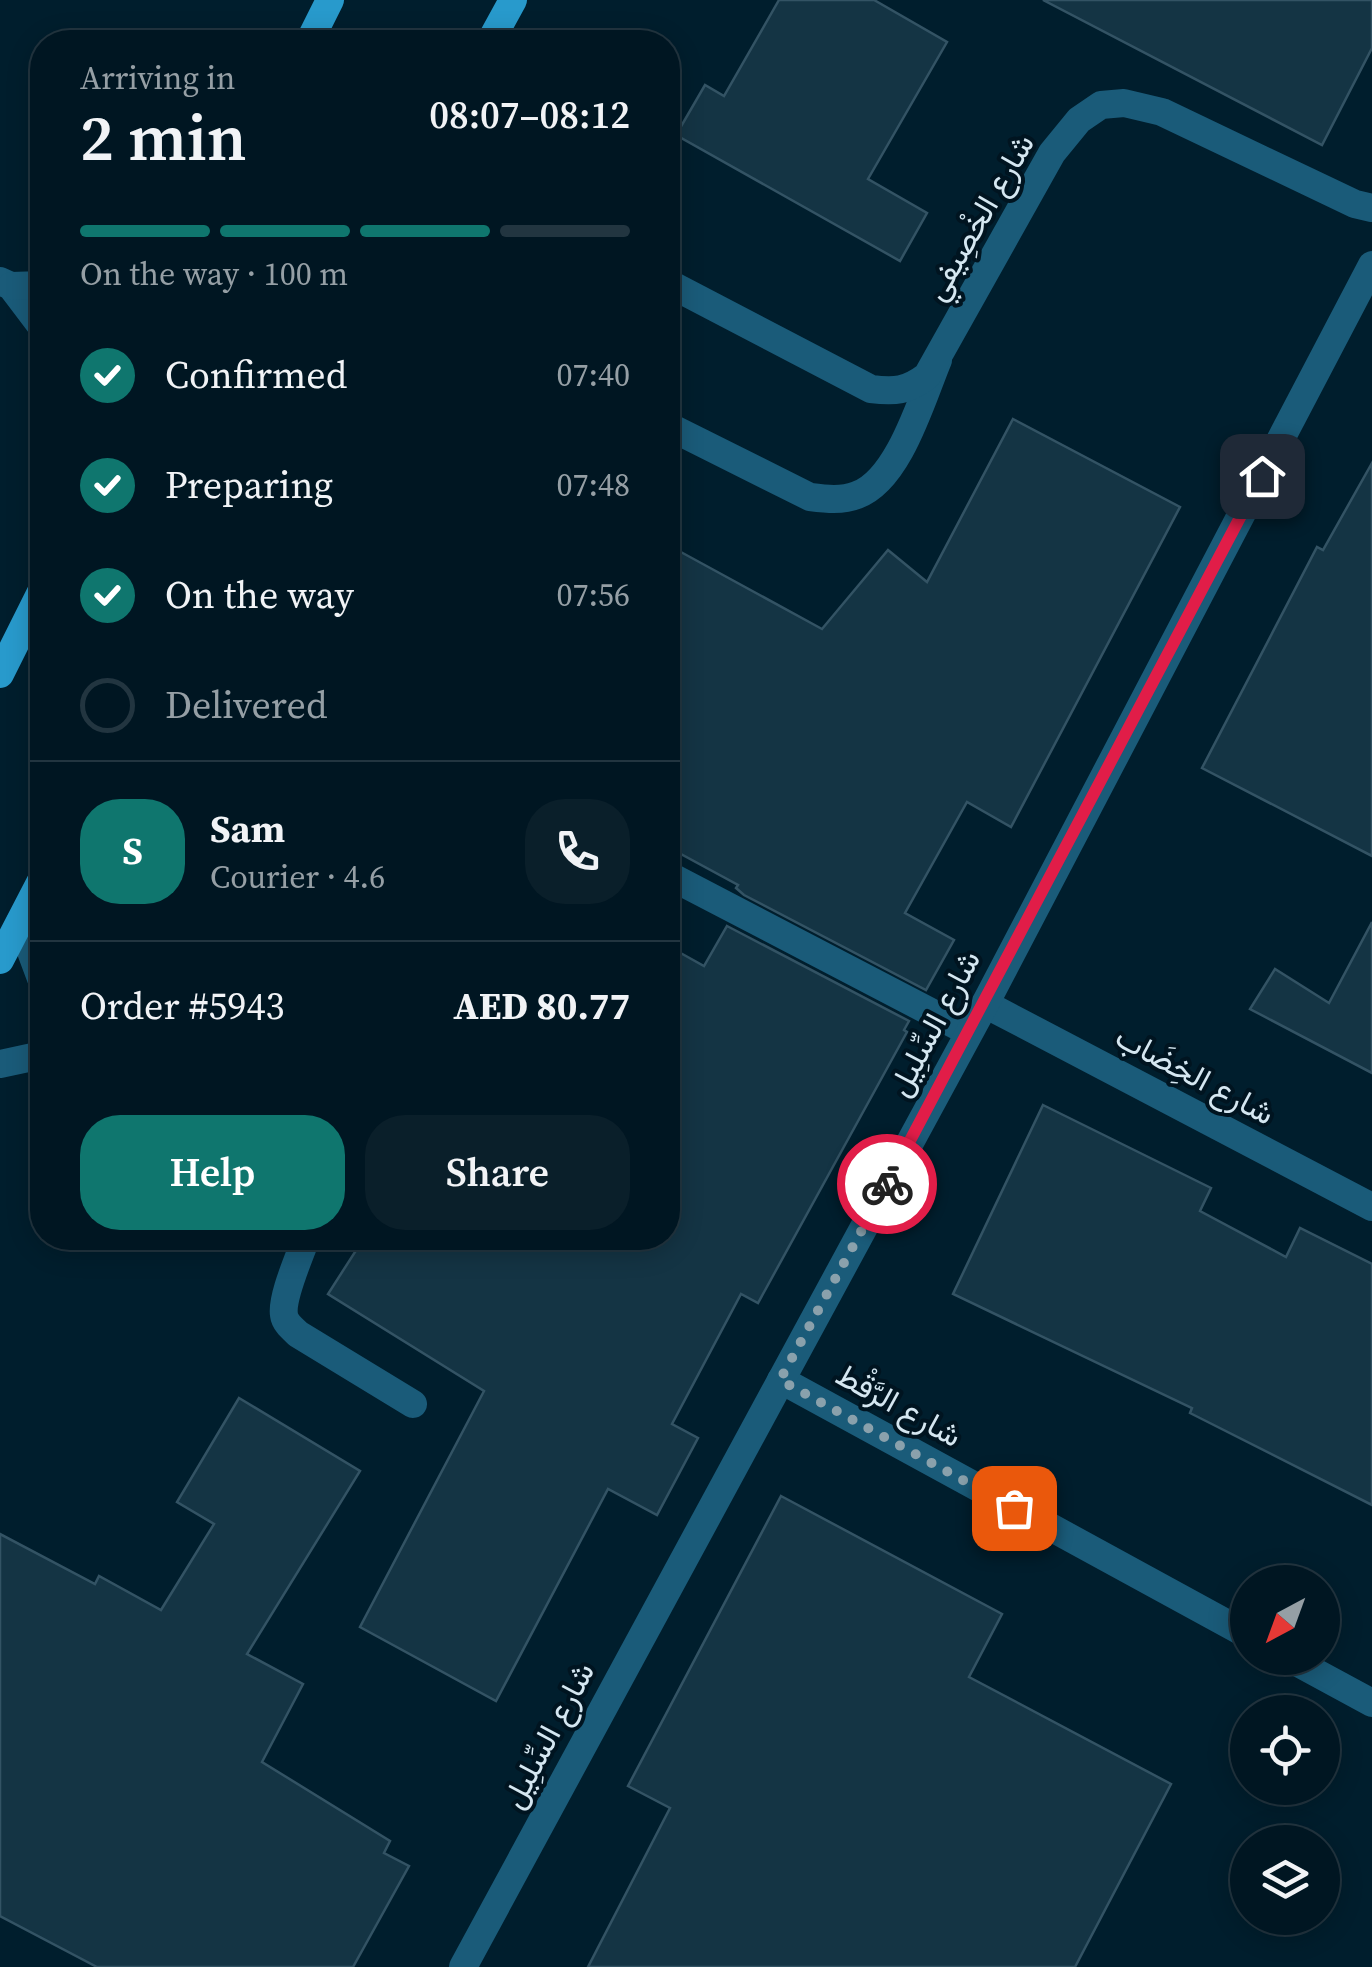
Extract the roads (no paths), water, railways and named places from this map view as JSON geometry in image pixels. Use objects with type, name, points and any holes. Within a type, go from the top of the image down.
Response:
[{"type":"main road","points":[[315,30],[330,0]]},
{"type":"main road","points":[[497,30],[513,0]]},
{"type":"main road","points":[[0,674],[30,614]]},
{"type":"main road","points":[[0,960],[30,902]]},
{"type":"street","name":"شارع الخْصِيفي","points":[[680,289],[871,389],[908,390],[927,376],[940,356],[1052,153],[1078,120],[1101,105],[1124,103],[1162,112],[1355,204],[1372,208]]},
{"type":"street","name":"شارع السِّلِيل","points":[[462,1967],[985,1004],[1372,265]]},
{"type":"street","points":[[6,284],[30,313]]},
{"type":"street","points":[[680,432],[810,497],[834,500],[858,495],[877,483],[893,461],[940,356]]},
{"type":"street","points":[[680,881],[969,1032]]},
{"type":"street","points":[[20,922],[30,948]]},
{"type":"street","name":"شارع الخِضَاب","points":[[985,1004],[1372,1208]]},
{"type":"street","points":[[0,1064],[30,1058]]},
{"type":"street","points":[[302,1250],[285,1302],[288,1324],[298,1334],[413,1404]]},
{"type":"street","name":"شارع الرَّقْط","points":[[780,1380],[1230,1625]]},
{"type":"street","points":[[1320,1675],[1372,1703]]}]
